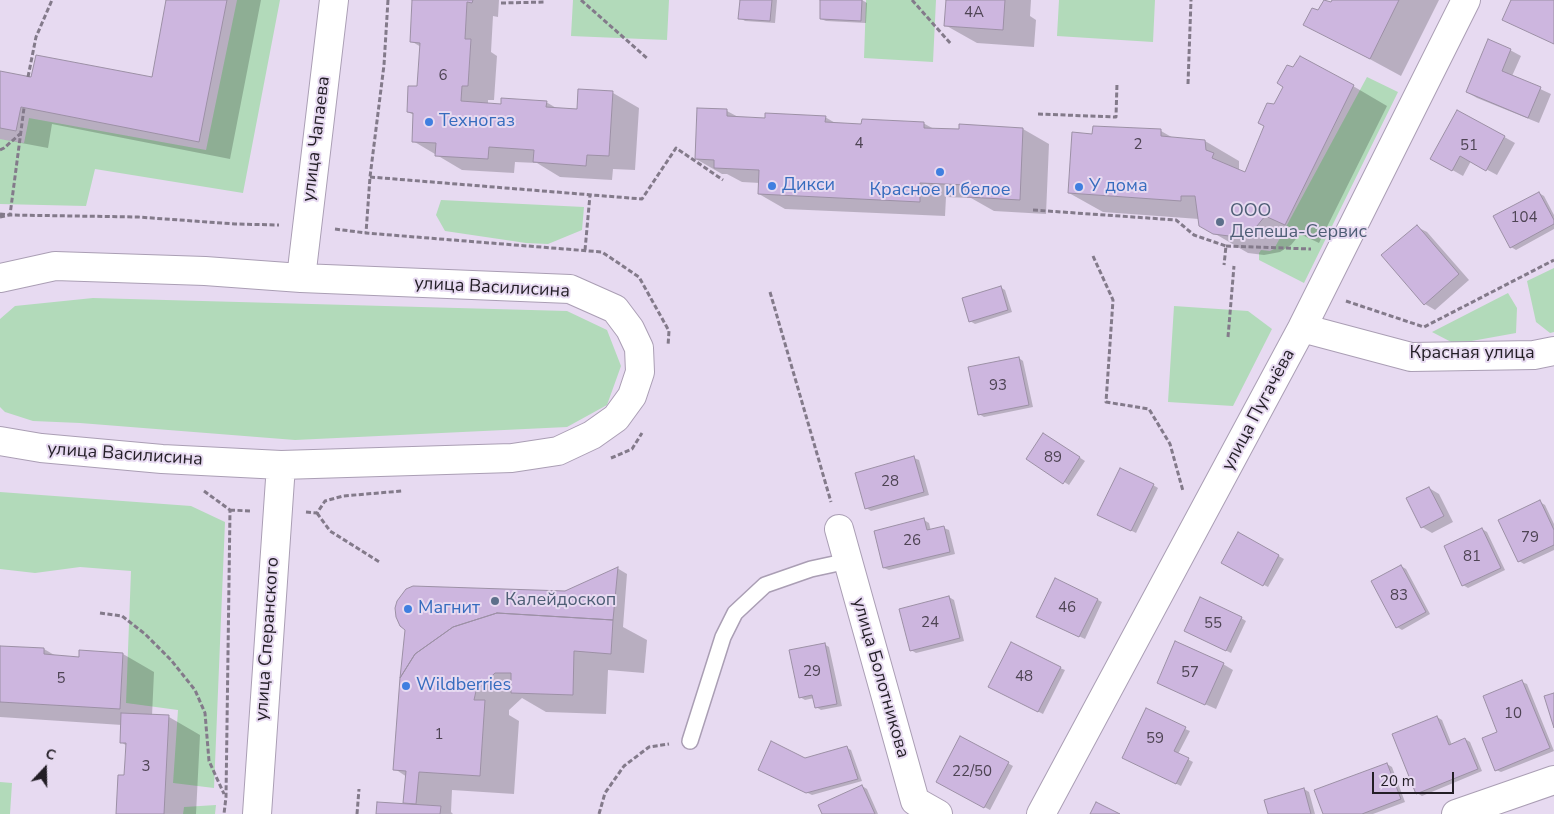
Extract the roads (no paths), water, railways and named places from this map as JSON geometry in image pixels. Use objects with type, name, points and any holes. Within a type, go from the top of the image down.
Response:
[{"type":"street","name":"улица Чапаева","points":[[301,278],[334,0]]},
{"type":"street","name":"улица Пугачёва","points":[[1041,814],[1302,328],[1466,0]]},
{"type":"street","name":"улица Василисина","points":[[2,440],[41,448],[162,459],[281,465],[512,458],[558,451],[592,435],[616,418],[632,396],[640,372],[639,348],[630,329],[615,309],[570,289],[55,266],[4,280]]},
{"type":"street","name":"Красная улица","points":[[1302,328],[1411,357],[1534,355],[1554,351]]},
{"type":"street","name":"улица Сперанского","points":[[257,814],[281,465]]},
{"type":"street","name":"улица Болотникова","points":[[839,529],[915,801],[938,814]]},
{"type":"street","points":[[1456,814],[1554,780]]},
{"type":"lane","points":[[690,741],[723,637],[735,613],[765,585],[811,569],[848,560]]},
{"type":"place","name":"Техногаз","points":[[429,122]]},
{"type":"place","name":"Красное и белое","points":[[940,172]]},
{"type":"place","name":"Дикси","points":[[772,186]]},
{"type":"place","name":"У дома","points":[[1079,187]]},
{"type":"place","name":"ООО Депеша-Сервис","points":[[1220,222]]},
{"type":"place","name":"Калейдоскоп","points":[[495,601]]},
{"type":"place","name":"Магнит","points":[[408,609]]},
{"type":"place","name":"Wildberries","points":[[406,686]]}]
